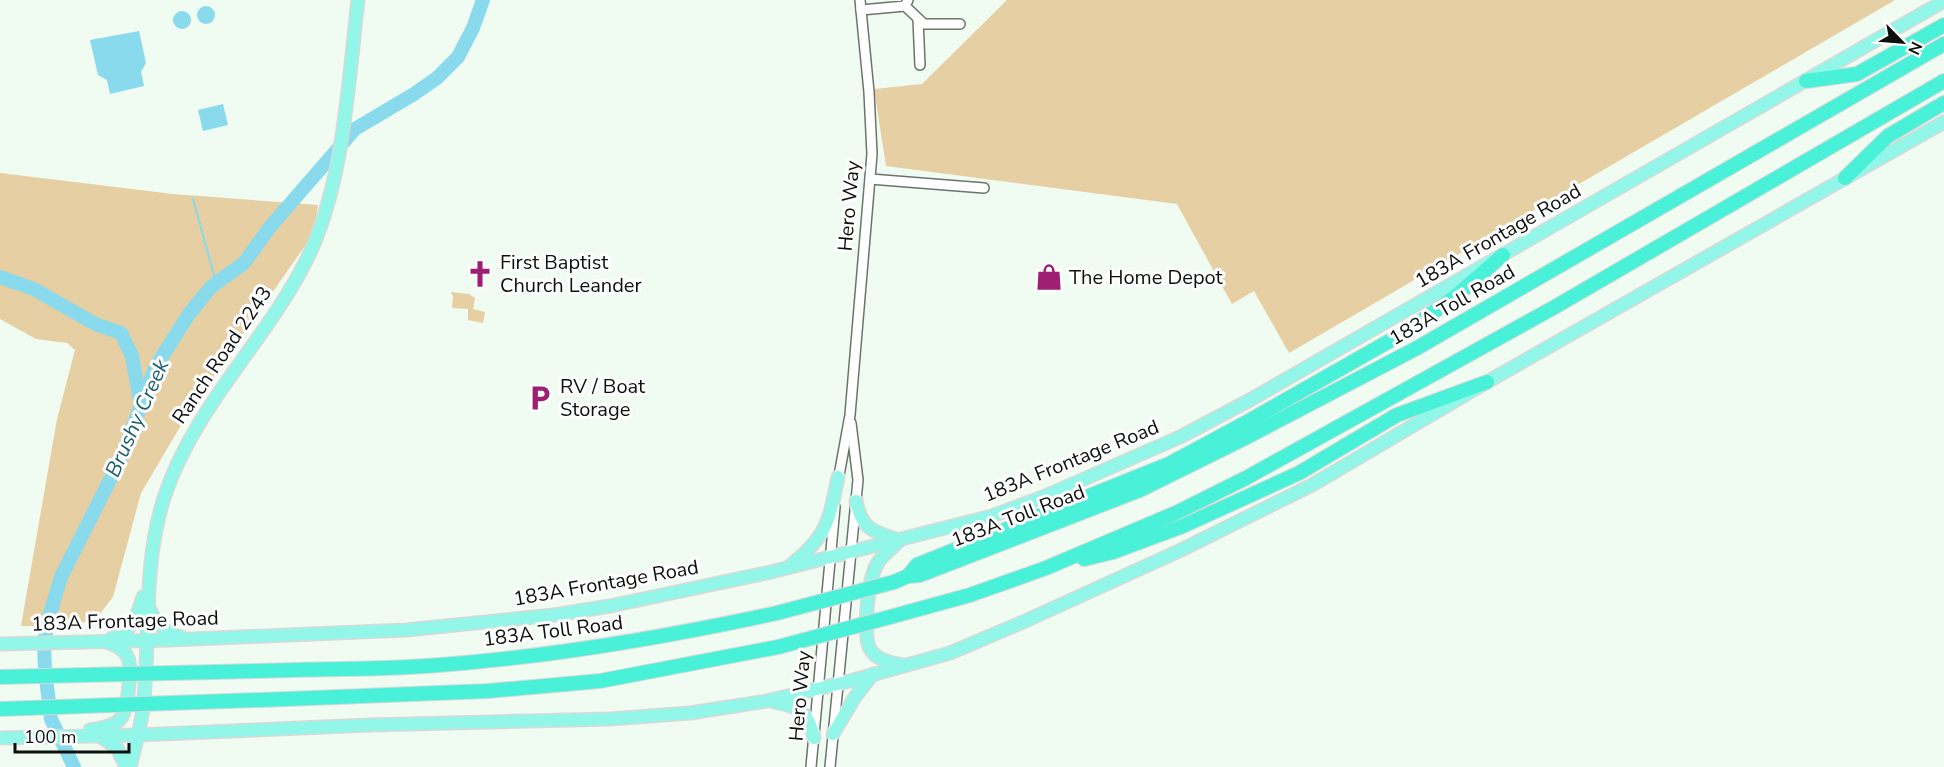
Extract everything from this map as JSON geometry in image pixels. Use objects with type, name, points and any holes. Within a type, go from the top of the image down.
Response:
[{"type":"highway","points":[[1806,81],[1857,74],[1944,25]]},
{"type":"highway","name":"183A Toll Road","points":[[0,677],[426,666],[566,651],[687,632],[777,613],[894,582],[908,576],[920,575],[1140,490],[1247,437],[1417,348],[1944,44]]},
{"type":"highway","points":[[0,709],[488,691],[600,681],[778,647],[970,595],[1047,568],[1178,512],[1246,478],[1553,308],[1944,81]]},
{"type":"highway","points":[[1845,178],[1888,136],[1944,104]]},
{"type":"highway","points":[[908,576],[917,565],[1169,464],[1247,422],[1407,331],[1456,296],[1503,255]]},
{"type":"highway","points":[[1047,568],[1113,552],[1183,526],[1299,472],[1397,415],[1487,382]]},
{"type":"main road","name":"Ranch Road 2243","points":[[128,767],[142,712],[148,582],[157,524],[164,498],[184,448],[217,394],[261,335],[298,276],[318,236],[327,210],[335,171],[358,0]]},
{"type":"main road","name":"183A Frontage Road","points":[[4,644],[406,630],[554,615],[610,606],[789,567],[992,516],[1043,497],[1180,437],[1250,400],[1944,1]]},
{"type":"main road","points":[[4,737],[97,733],[138,735],[370,725],[610,719],[690,712],[767,701],[950,653],[1179,551],[1312,485],[1487,382],[1944,122]]},
{"type":"main road","points":[[789,567],[805,554],[823,533],[830,517],[838,477]]},
{"type":"main road","points":[[856,501],[863,522],[873,530],[900,540],[878,561],[868,586],[867,638],[870,650],[878,657],[904,666]]},
{"type":"main road","points":[[102,640],[121,635],[132,625],[148,582]]},
{"type":"main road","points":[[147,603],[161,628],[175,636],[194,639]]},
{"type":"main road","points":[[97,733],[121,718],[129,689],[129,660],[119,647],[102,640]]},
{"type":"main road","points":[[833,734],[855,697],[873,674]]},
{"type":"main road","points":[[767,701],[792,706],[803,712],[810,722],[814,738]]},
{"type":"main road","points":[[97,733],[117,748],[128,767]]},
{"type":"street","points":[[861,5],[906,3],[924,24],[960,24]]},
{"type":"street","name":"Hero Way","points":[[811,767],[838,477],[850,415],[872,154],[861,5]]},
{"type":"street","points":[[918,19],[920,65]]},
{"type":"street","points":[[870,179],[984,188]]},
{"type":"street","name":"Hero Way","points":[[830,767],[858,480],[850,415]]},
{"type":"shaded area","points":[[1007,0],[1895,0],[1289,353],[1254,291],[1232,304],[1177,204],[886,166],[874,89],[922,84]]},
{"type":"shaded area","points":[[0,173],[173,194],[318,205],[314,233],[190,410],[141,493],[113,597],[96,619],[68,626],[21,626],[57,419],[75,350],[67,343],[36,339],[0,319]]},
{"type":"shaded area","points":[[451,292],[469,294],[475,298],[473,309],[485,312],[483,323],[468,320],[468,309],[452,308]]},
{"type":"water","points":[[206,6],[212,9],[215,15],[212,21],[206,24],[200,21],[197,15],[200,9]]},
{"type":"water","points":[[182,11],[190,16],[191,20],[186,28],[182,29],[174,24],[173,20],[178,12]]},
{"type":"water","points":[[139,31],[146,63],[141,72],[144,86],[110,94],[107,80],[98,75],[90,40]]},
{"type":"water","points":[[223,104],[228,125],[203,131],[198,110]]},
{"type":"waterway","name":"Brushy Creek","points":[[74,767],[51,719],[44,643],[49,617],[61,577],[121,458],[156,366],[189,314],[211,287],[244,263],[270,227],[355,129],[437,78],[458,57],[473,28],[483,0]]},
{"type":"waterway","points":[[193,199],[216,282]]},
{"type":"waterway","points":[[0,277],[34,289],[95,324],[121,333],[132,356],[140,401]]},
{"type":"place","name":"First Baptist Church Leander","points":[[480,274]]},
{"type":"place","name":"The Home Depot","points":[[1049,277]]},
{"type":"place","name":"RV / Boat Storage","points":[[540,398]]}]
